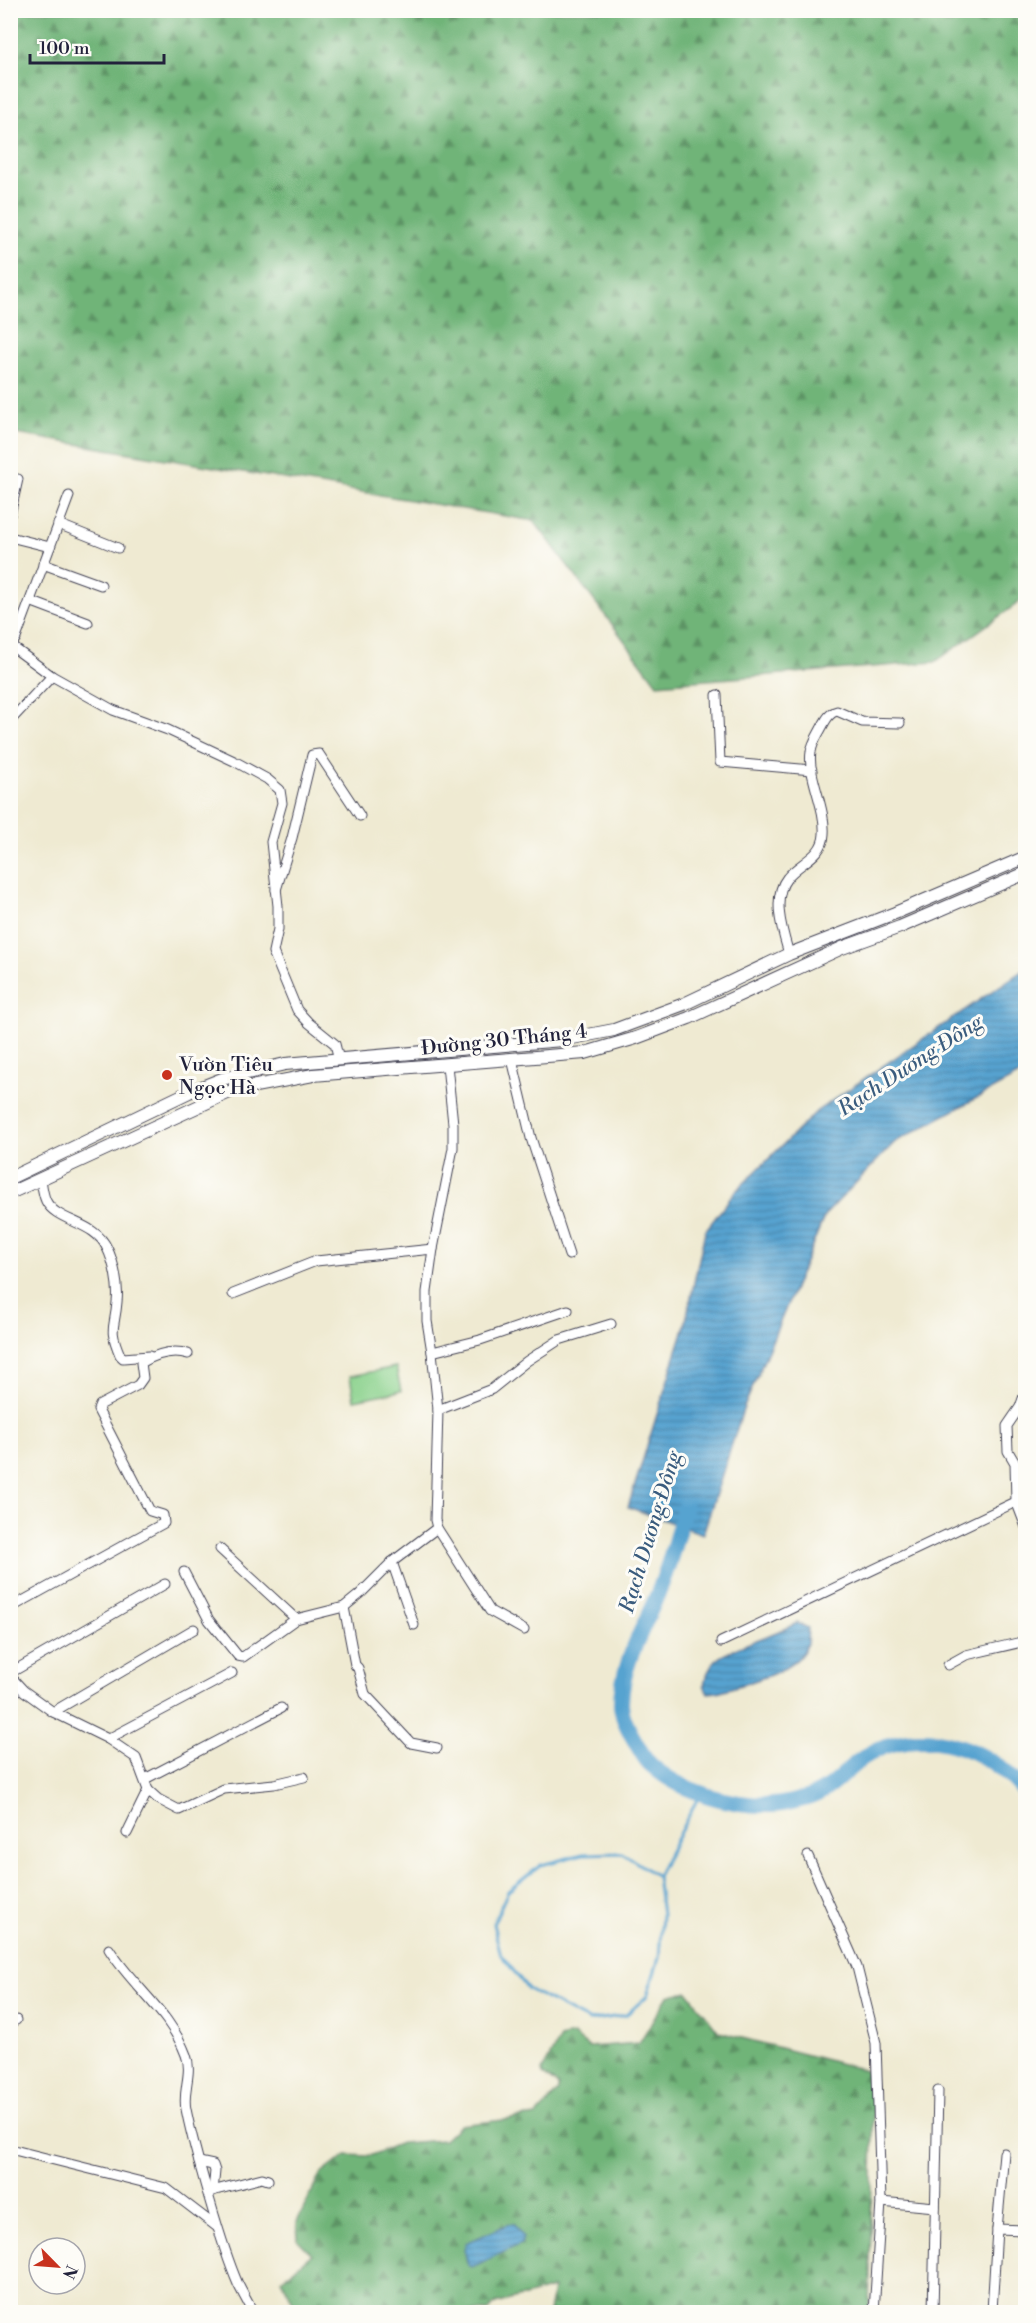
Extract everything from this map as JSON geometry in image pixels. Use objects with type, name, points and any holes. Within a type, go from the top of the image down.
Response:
[{"type":"main road","name":"Đường 30 Tháng 4","points":[[10,1178],[189,1092],[222,1079],[259,1069],[285,1064],[446,1052],[562,1040],[604,1032],[684,1004],[789,954],[895,913],[1026,857]]},
{"type":"main road","name":"Đường 30 Tháng 4","points":[[10,1193],[234,1090],[314,1075],[585,1053],[636,1038],[689,1018],[842,948],[900,927],[1026,873]]},
{"type":"main road","points":[[895,913],[900,927]]},
{"type":"main road","points":[[684,1004],[689,1018]]},
{"type":"main road","points":[[446,1052],[447,1065]]},
{"type":"main road","points":[[189,1092],[195,1107]]},
{"type":"main road","points":[[76,1147],[82,1160]]},
{"type":"street","points":[[10,515],[18,479]]},
{"type":"street","points":[[69,496],[16,638],[11,645],[52,676],[113,710],[168,730],[234,761],[275,784],[282,795],[271,842],[278,929],[273,952],[297,1010],[335,1044],[339,1060]]},
{"type":"street","points":[[58,524],[118,548]]},
{"type":"street","points":[[10,537],[50,547]]},
{"type":"street","points":[[43,564],[102,585]]},
{"type":"street","points":[[30,601],[88,623]]},
{"type":"street","points":[[10,721],[52,676]]},
{"type":"street","points":[[717,694],[720,762],[812,770]]},
{"type":"street","points":[[789,954],[781,918],[782,887],[787,877],[816,854],[824,833],[821,801],[810,754],[813,743],[833,712],[837,711],[862,722],[900,723]]},
{"type":"street","points":[[276,891],[288,856],[312,755],[319,754],[360,816]]},
{"type":"street","points":[[512,1059],[531,1138],[569,1255]]},
{"type":"street","points":[[447,1065],[453,1148],[427,1292],[427,1312],[438,1410],[434,1509],[437,1527],[490,1611],[524,1630]]},
{"type":"street","points":[[41,1179],[45,1200],[49,1206],[95,1232],[106,1245],[115,1277],[117,1301],[111,1331],[120,1355],[123,1358],[152,1357],[179,1351],[188,1354]]},
{"type":"street","points":[[233,1294],[316,1261],[433,1249]]},
{"type":"street","points":[[432,1352],[480,1340],[568,1310]]},
{"type":"street","points":[[438,1410],[492,1389],[527,1361],[559,1340],[611,1324]]},
{"type":"street","points":[[10,1608],[164,1523],[163,1515],[150,1511],[98,1410],[100,1405],[138,1385],[143,1378],[141,1363],[152,1357]]},
{"type":"street","points":[[1026,1390],[1020,1407],[1006,1426],[1008,1451],[1015,1463],[1016,1501],[1026,1527]]},
{"type":"street","points":[[1015,1463],[1026,1458]]},
{"type":"street","points":[[721,1642],[1026,1497]]},
{"type":"street","points":[[184,1572],[209,1620],[238,1656],[243,1657],[296,1619],[345,1607],[392,1562],[437,1527]]},
{"type":"street","points":[[220,1549],[296,1619]]},
{"type":"street","points":[[392,1562],[414,1625]]},
{"type":"street","points":[[165,1584],[10,1675],[24,1691],[53,1712],[108,1739],[136,1758],[148,1790],[158,1799],[179,1810],[224,1789],[274,1784],[304,1777]]},
{"type":"street","points":[[345,1607],[355,1665],[358,1668],[363,1691],[411,1743],[437,1748]]},
{"type":"street","points":[[53,1712],[194,1629]]},
{"type":"street","points":[[948,1665],[966,1655],[1026,1641]]},
{"type":"street","points":[[108,1739],[232,1673]]},
{"type":"street","points":[[145,1779],[281,1708]]},
{"type":"street","points":[[127,1833],[148,1790]]},
{"type":"street","points":[[808,1856],[857,1967],[876,2043],[881,2202],[874,2313]]},
{"type":"street","points":[[110,1949],[136,1986],[159,2008],[171,2025],[187,2058],[189,2072],[185,2106],[199,2162],[210,2192],[217,2227],[239,2286],[253,2313]]},
{"type":"street","points":[[933,2313],[938,2091]]},
{"type":"street","points":[[10,2149],[166,2188],[217,2227]]},
{"type":"street","points":[[992,2311],[1004,2153]]},
{"type":"street","points":[[210,2192],[262,2178],[268,2180]]},
{"type":"street","points":[[881,2202],[935,2207]]},
{"type":"street","points":[[997,2229],[1026,2230]]},
{"type":"green space","points":[[10,11],[1025,11],[1025,598],[935,662],[657,684],[534,521],[11,433]]},
{"type":"green space","points":[[396,1367],[401,1391],[354,1400],[350,1376]]},
{"type":"green space","points":[[687,1991],[719,2032],[865,2070],[874,2086],[869,2312],[549,2312],[553,2288],[495,2304],[488,2312],[298,2312],[282,2280],[312,2254],[298,2240],[297,2222],[320,2175],[346,2155],[369,2156],[401,2143],[444,2140],[460,2125],[537,2116],[558,2091],[558,2085],[543,2075],[542,2071],[560,2038],[573,2035],[589,2047],[639,2043],[668,1996]]},
{"type":"water","points":[[1025,969],[1025,1072],[895,1142],[825,1215],[743,1410],[703,1534],[628,1507],[685,1325],[705,1231],[735,1192],[817,1111]]},
{"type":"water","points":[[797,1623],[808,1628],[807,1641],[802,1653],[794,1662],[770,1675],[718,1692],[708,1693],[704,1685],[706,1677],[711,1665],[719,1658],[739,1647]]},
{"type":"water","points":[[509,2224],[515,2224],[523,2237],[521,2244],[472,2267],[468,2265],[464,2249],[466,2243]]},
{"type":"waterway","name":"Rạch Dương Đông","points":[[685,1506],[664,1578],[635,1644],[622,1688],[621,1708],[624,1718],[650,1764],[662,1774],[691,1790],[723,1800],[756,1805],[776,1805],[816,1795],[866,1756],[886,1746],[908,1741],[930,1740],[952,1744],[994,1763],[1026,1794]]},
{"type":"waterway","points":[[657,1876],[622,1853],[583,1854],[541,1865],[508,1891],[493,1924],[501,1955],[528,1989],[589,2021],[626,2015],[647,1996],[659,1958],[662,1915],[657,1876],[701,1792]]},
{"type":"place","name":"Vườn Tiêu Ngọc Hà","points":[[167,1075]]}]
